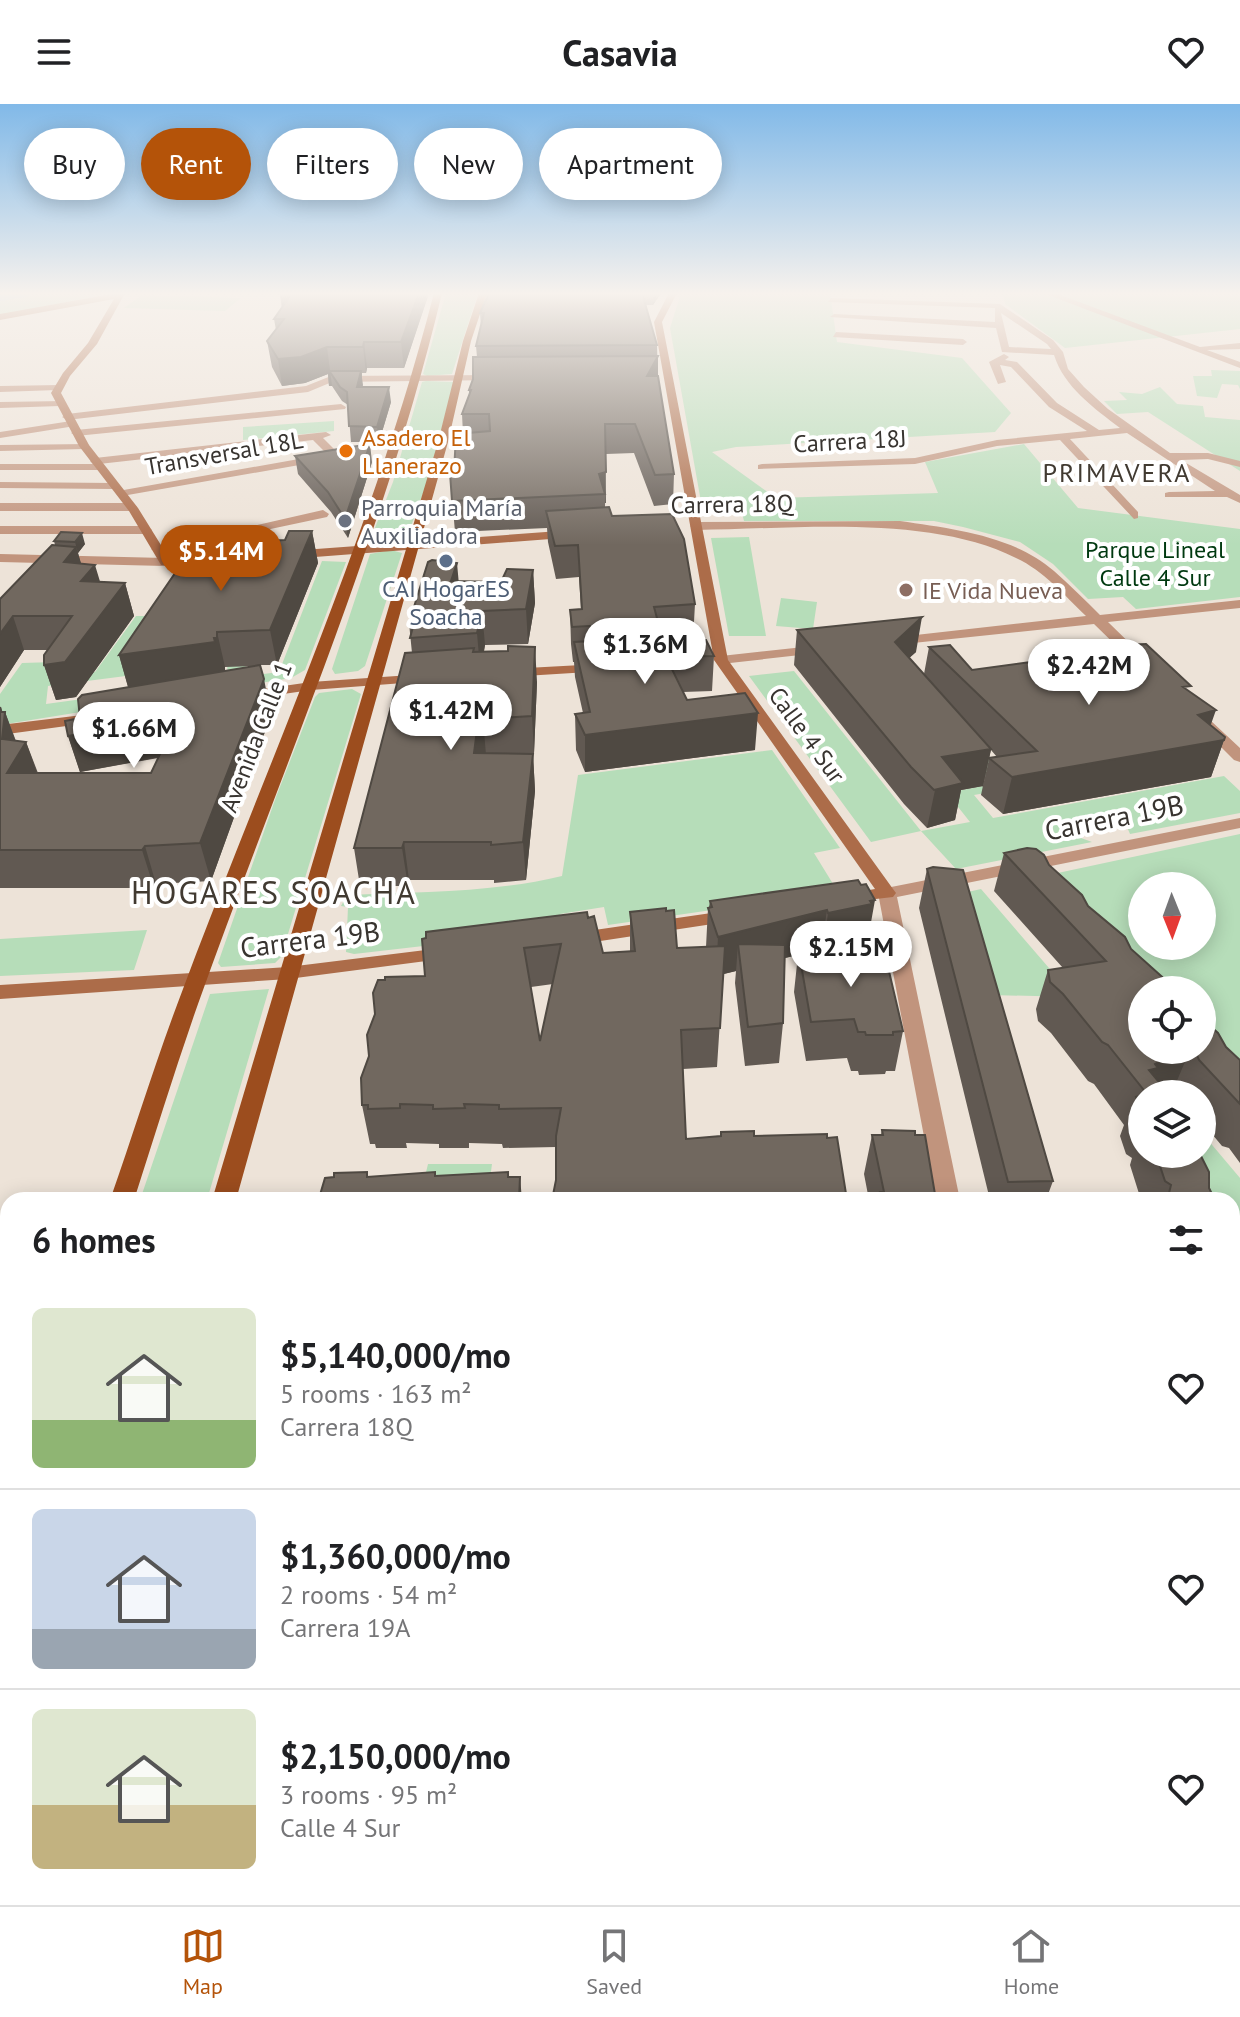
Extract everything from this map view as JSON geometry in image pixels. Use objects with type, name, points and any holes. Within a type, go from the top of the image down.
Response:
[{"type":"main road","name":"Avenida Calle 1","points":[[125,1192],[197,981],[360,550],[417,378]]},
{"type":"main road","points":[[226,1192],[459,378]]},
{"type":"street","points":[[64,377],[57,387],[60,403],[71,425],[131,507],[165,562]]},
{"type":"street","name":"Calle 4 Sur","points":[[661,377],[696,526],[714,661],[887,893],[946,1192]]},
{"type":"street","points":[[999,377],[1001,382]]},
{"type":"street","points":[[1026,377],[1053,405],[1095,432]]},
{"type":"street","points":[[1068,377],[1129,430],[1167,457],[1240,500]]},
{"type":"street","points":[[0,435],[314,388],[326,380],[513,378]]},
{"type":"street","points":[[0,389],[57,387]]},
{"type":"street","points":[[0,405],[60,403]]},
{"type":"street","points":[[71,425],[291,419],[341,407]]},
{"type":"street","name":"Carrera 18J","points":[[762,467],[915,461],[997,443],[1129,430]]},
{"type":"street","points":[[0,467],[97,464],[168,469],[222,461],[264,442],[334,435]]},
{"type":"street","points":[[1061,435],[1134,515]]},
{"type":"street","name":"Transversal 18L","points":[[0,485],[118,489],[168,469],[222,461],[284,465],[336,455],[316,437]]},
{"type":"street","points":[[264,442],[284,465]]},
{"type":"street","points":[[0,448],[84,446]]},
{"type":"street","points":[[1167,457],[1208,456],[1240,464]]},
{"type":"street","points":[[1169,495],[1227,494]]},
{"type":"street","points":[[0,507],[131,507]]},
{"type":"street","points":[[0,577],[20,558],[58,508]]},
{"type":"street","points":[[157,549],[299,525],[323,514]]},
{"type":"street","name":"Carrera 18Q","points":[[681,527],[835,524],[939,529],[973,536],[1021,555],[1048,572],[1150,670]]},
{"type":"street","points":[[0,530],[146,530]]},
{"type":"street","points":[[277,556],[589,533]]},
{"type":"street","points":[[0,558],[20,558],[55,565],[165,562],[220,556]]},
{"type":"street","points":[[885,642],[1240,604]]},
{"type":"street","points":[[714,661],[840,647]]},
{"type":"street","points":[[491,674],[613,667]]},
{"type":"street","points":[[226,698],[311,686],[447,676]]},
{"type":"street","points":[[1195,713],[1240,757]]},
{"type":"street","points":[[0,730],[100,717]]},
{"type":"street","name":"Carrera 19B","points":[[824,902],[887,893],[1240,823]]},
{"type":"street","points":[[555,941],[750,913]]},
{"type":"street","name":"Carrera 19B","points":[[0,992],[288,973],[465,951]]},
{"type":"green space","name":"Parque Lineal Calle 4 Sur","points":[[679,377],[979,377],[1011,413],[995,432],[736,447],[712,452],[776,498],[938,493],[925,462],[1024,444],[1078,508],[1240,529],[1240,597],[1136,609],[1123,597],[1088,599],[1053,564],[1020,542],[963,527],[934,521],[744,521],[742,513],[703,513]]},
{"type":"green space","points":[[1193,377],[1240,377],[1240,389],[1238,385],[1222,384],[1217,398],[1197,396]]},
{"type":"green space","points":[[422,382],[454,382],[428,480],[407,537],[373,543],[371,538],[393,482]]},
{"type":"green space","points":[[1160,387],[1177,404],[1203,406],[1205,417],[1240,420],[1240,471],[1148,412],[1117,414],[1104,401],[1127,400],[1119,392],[1142,394]]},
{"type":"green space","points":[[334,421],[334,431],[243,440],[243,427]]},
{"type":"green space","points":[[749,537],[766,636],[729,636],[711,538]]},
{"type":"green space","points":[[391,550],[402,553],[365,666],[358,671],[335,674],[332,669],[370,554]]},
{"type":"green space","points":[[322,561],[346,562],[305,670],[291,678],[0,725],[0,694],[22,663],[55,662],[66,671],[95,672],[136,616],[171,616],[293,562],[241,677],[279,672]],"holes":[[[227,663],[228,679],[46,704],[48,686]]]},
{"type":"green space","points":[[781,598],[817,602],[813,629],[776,626]]},
{"type":"green space","points":[[794,671],[921,831],[871,842],[749,676]]},
{"type":"green space","points":[[352,689],[361,694],[281,957],[275,963],[221,967],[218,963],[315,697],[319,693]]},
{"type":"green space","points":[[938,706],[1012,780],[1215,753],[974,795],[993,818],[1224,776],[1240,791],[1240,813],[1130,834],[1128,818],[1102,818],[1100,823],[1059,830],[1092,842],[956,869],[921,831],[970,822],[947,793],[993,784],[924,708]]},
{"type":"green space","points":[[772,750],[840,848],[814,853],[838,892],[608,925],[604,907],[560,914],[563,930],[354,954],[346,952],[348,907],[341,906],[347,895],[482,889],[562,876],[578,775]]},
{"type":"green space","points":[[1240,834],[1240,1106],[1212,1064],[1216,1064],[1216,976],[1128,977],[1025,880]]},
{"type":"green space","points":[[981,889],[1074,997],[991,995],[959,894]]},
{"type":"green space","points":[[147,930],[134,970],[0,976],[0,939]]},
{"type":"green space","points":[[269,989],[209,1192],[143,1192],[210,994]]},
{"type":"green space","points":[[1216,1150],[1240,1178],[1240,1192],[1204,1192],[1196,1168],[1216,1168]]},
{"type":"green space","points":[[428,1164],[492,1164],[488,1192],[421,1192]]},
{"type":"building","points":[[333,377],[359,377],[357,387],[389,387],[377,427],[349,426],[347,392]]},
{"type":"building","points":[[658,377],[674,474],[655,475],[635,424],[605,424],[606,472],[599,474],[605,494],[452,501],[450,473],[454,473],[456,434],[490,431],[489,414],[462,414],[473,379]]},
{"type":"building","points":[[370,444],[345,519],[328,492],[295,456]]},
{"type":"building","points":[[609,507],[612,516],[672,514],[684,539],[695,604],[654,607],[658,622],[572,627],[570,610],[582,609],[578,545],[555,546],[546,511]]},
{"type":"building","points":[[289,531],[312,531],[270,630],[217,632],[215,642],[119,655],[195,544],[285,540]]},
{"type":"building","points":[[61,532],[82,533],[75,542],[54,541]]},
{"type":"building","points":[[52,545],[76,547],[64,562],[95,565],[81,581],[125,583],[65,662],[44,665],[44,655],[72,616],[13,616],[0,634],[0,599]]},
{"type":"building","points":[[428,562],[457,563],[451,581],[501,582],[507,569],[533,570],[526,609],[482,611],[477,633],[410,638],[414,623],[409,623]]},
{"type":"building","points":[[922,617],[895,642],[991,749],[942,757],[963,783],[934,790],[911,767],[797,630]]},
{"type":"building","points":[[662,637],[663,642],[706,640],[714,656],[666,657],[687,700],[745,693],[758,713],[585,735],[575,714],[590,712],[574,642]]},
{"type":"building","points":[[1146,644],[1191,686],[1183,687],[1216,710],[1198,715],[1225,737],[1224,740],[1012,777],[989,758],[1037,751],[929,647],[950,645],[972,670],[1119,650],[1116,648],[1121,645]]},
{"type":"building","points":[[508,646],[535,647],[532,716],[483,719],[478,722],[474,753],[533,754],[523,842],[491,845],[491,842],[404,842],[402,848],[354,848],[405,653],[474,648],[473,652],[508,651]]},
{"type":"building","points":[[260,665],[264,679],[200,843],[145,846],[142,850],[0,850],[0,707],[1,712],[5,712],[2,739],[26,742],[7,773],[151,773],[178,716],[68,736],[65,721],[80,718],[78,699],[82,695]]},
{"type":"building","points":[[1027,848],[1036,849],[1044,855],[1049,865],[1082,895],[1088,906],[1125,937],[1128,960],[1143,960],[1161,976],[1128,976],[1128,1064],[1155,1064],[1158,1068],[1149,1070],[1157,1080],[1136,1080],[1050,982],[1048,970],[1106,961],[1004,853]]},
{"type":"building","points":[[927,869],[963,870],[1053,1181],[1008,1182]]},
{"type":"building","points":[[858,880],[861,885],[866,884],[875,900],[870,901],[872,904],[828,913],[827,910],[718,937],[708,908],[712,907],[710,901]]},
{"type":"building","points":[[666,908],[666,911],[674,910],[677,948],[725,946],[720,1028],[681,1030],[686,1139],[721,1136],[721,1132],[754,1131],[754,1136],[827,1134],[827,1138],[837,1137],[846,1192],[554,1192],[556,1136],[561,1108],[499,1109],[499,1105],[464,1104],[465,1108],[433,1109],[433,1105],[400,1104],[400,1108],[368,1109],[368,1105],[362,1105],[361,1078],[369,1056],[367,1035],[375,1014],[373,993],[378,980],[385,980],[385,977],[425,976],[422,939],[426,938],[426,932],[587,912],[588,918],[594,916],[603,953],[635,951],[630,912]],"holes":[[[561,944],[540,1041],[524,948]]]},
{"type":"building","points":[[738,944],[785,945],[783,1023],[748,1027]]},
{"type":"building","points":[[848,948],[884,950],[903,1031],[893,1032],[893,1035],[866,1035],[865,1032],[858,1032],[854,1019],[811,1022],[799,953]]},
{"type":"building","points":[[1216,1031],[1226,1047],[1240,1060],[1240,1104],[1203,1064],[1216,1064]]},
{"type":"building","points":[[882,1130],[915,1131],[915,1135],[925,1135],[935,1192],[884,1192],[872,1135],[883,1135]]},
{"type":"building","points":[[1161,1168],[1207,1168],[1211,1192],[1169,1192],[1171,1185],[1165,1181]]},
{"type":"building","points":[[367,1172],[367,1177],[435,1172],[435,1176],[508,1172],[508,1177],[520,1177],[519,1192],[321,1192],[325,1178],[334,1177],[334,1173]]},
{"type":"place","name":"Asadero El Llanerazo","points":[[346,451]]},
{"type":"place","name":"Parroquia María Auxiliadora","points":[[345,521]]},
{"type":"place","name":"CAI HogarES Soacha","points":[[446,561]]},
{"type":"place","name":"IE Vida Nueva","points":[[906,590]]},
{"type":"district","name":"PRIMAVERA","points":[[1117,472]]},
{"type":"district","name":"HOGARES SOACHA","points":[[274,892]]}]
